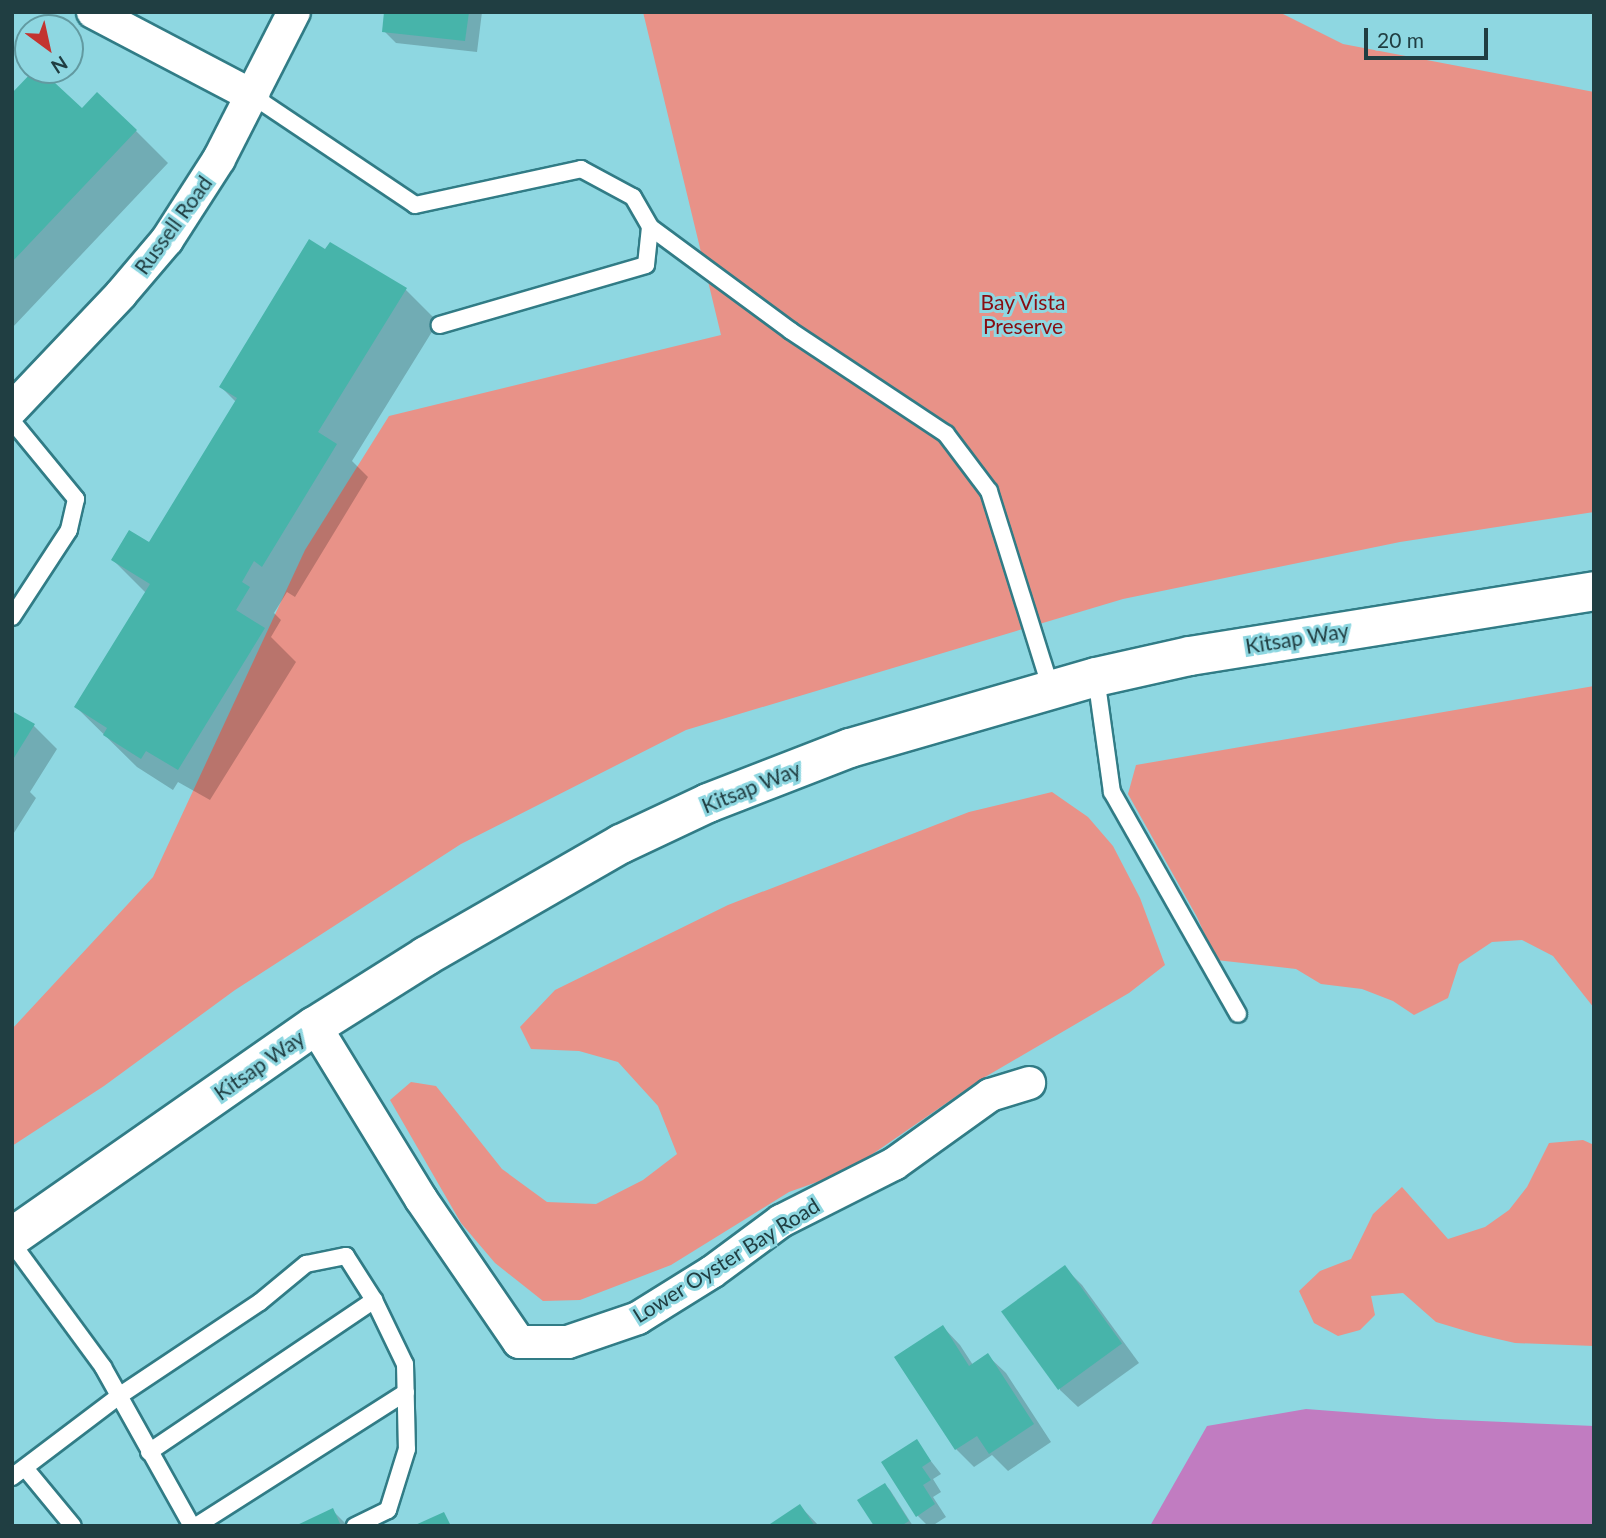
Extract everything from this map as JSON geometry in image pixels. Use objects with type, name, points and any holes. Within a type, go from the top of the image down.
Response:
[{"type":"main road","name":"Kitsap Way","points":[[12,1237],[315,1026],[540,889],[621,844],[708,803],[850,748],[1096,677],[1189,656],[1594,591]]},
{"type":"street","points":[[93,12],[253,96]]},
{"type":"street","name":"Russell Road","points":[[12,409],[121,294],[167,240],[196,198],[253,96],[293,12]]},
{"type":"street","name":"Lower Oyster Bay Road","points":[[315,1026],[421,1199],[519,1342],[568,1342],[638,1318],[712,1272],[781,1221],[894,1164],[990,1095],[1029,1083]]},
{"type":"lane","points":[[253,96],[415,205],[581,169],[634,197],[650,227],[791,331],[946,434],[989,491],[1051,689]]},
{"type":"lane","points":[[440,325],[646,265],[650,227]]},
{"type":"lane","points":[[12,421],[76,499],[69,530],[12,617]]},
{"type":"lane","points":[[1096,677],[1112,792],[1238,1014]]},
{"type":"lane","points":[[12,1243],[103,1367],[149,1452],[194,1526],[406,1392]]},
{"type":"lane","points":[[73,1526],[19,1473],[119,1396],[260,1302],[306,1264],[346,1256],[374,1300],[405,1364],[406,1392],[407,1449],[388,1510],[355,1526]]},
{"type":"lane","points":[[149,1452],[374,1300]]},
{"type":"green space","name":"Bay Vista Preserve","points":[[643,12],[1279,12],[1343,44],[1594,92],[1594,512],[1400,542],[1123,599],[686,730],[461,844],[235,990],[104,1086],[12,1146],[12,1029],[153,877],[305,550],[389,416],[721,335]]},
{"type":"green space","points":[[1594,686],[1594,1008],[1553,956],[1522,940],[1492,942],[1459,964],[1448,998],[1414,1015],[1393,1001],[1362,989],[1321,984],[1296,969],[1216,960],[1197,917],[1128,794],[1136,765]]},
{"type":"green space","points":[[1052,792],[1088,817],[1113,846],[1140,898],[1165,965],[1129,993],[980,1080],[848,1171],[789,1192],[671,1265],[580,1300],[543,1301],[495,1263],[461,1223],[390,1100],[411,1082],[436,1086],[502,1169],[547,1202],[596,1204],[643,1180],[677,1154],[658,1106],[618,1062],[579,1051],[531,1049],[520,1027],[555,990],[728,905],[969,812]]},
{"type":"green space","points":[[1583,1140],[1594,1145],[1594,1346],[1515,1343],[1476,1334],[1436,1322],[1403,1293],[1371,1296],[1375,1315],[1360,1330],[1338,1336],[1314,1323],[1299,1291],[1320,1271],[1351,1259],[1373,1214],[1402,1187],[1448,1239],[1485,1227],[1509,1210],[1527,1187],[1549,1143]]},
{"type":"shaded area","points":[[1306,1409],[1437,1419],[1594,1426],[1594,1526],[1150,1526],[1207,1426]]},
{"type":"building","points":[[384,12],[469,12],[465,41],[382,32]]},
{"type":"building","points":[[21,84],[56,84],[82,108],[97,92],[137,130],[12,262],[12,93]]},
{"type":"building","points":[[309,239],[325,249],[330,242],[407,288],[318,432],[337,444],[262,567],[254,561],[242,582],[250,587],[236,610],[265,628],[178,770],[146,751],[141,759],[103,735],[107,728],[74,707],[150,584],[111,560],[129,530],[149,542],[237,398],[219,387]]},
{"type":"building","points":[[12,711],[35,724],[12,761]]},
{"type":"building","points":[[1065,1265],[1122,1343],[1058,1390],[1001,1311]]},
{"type":"building","points":[[943,1325],[969,1366],[988,1353],[1034,1424],[989,1454],[977,1436],[955,1450],[894,1357]]},
{"type":"building","points":[[917,1439],[931,1461],[922,1467],[931,1480],[923,1485],[935,1504],[916,1517],[881,1462]]},
{"type":"building","points":[[885,1483],[909,1521],[901,1526],[874,1526],[857,1500]]},
{"type":"building","points":[[800,1504],[815,1526],[767,1526]]},
{"type":"building","points":[[333,1508],[341,1526],[295,1526]]},
{"type":"building","points":[[444,1512],[451,1526],[413,1526]]}]
